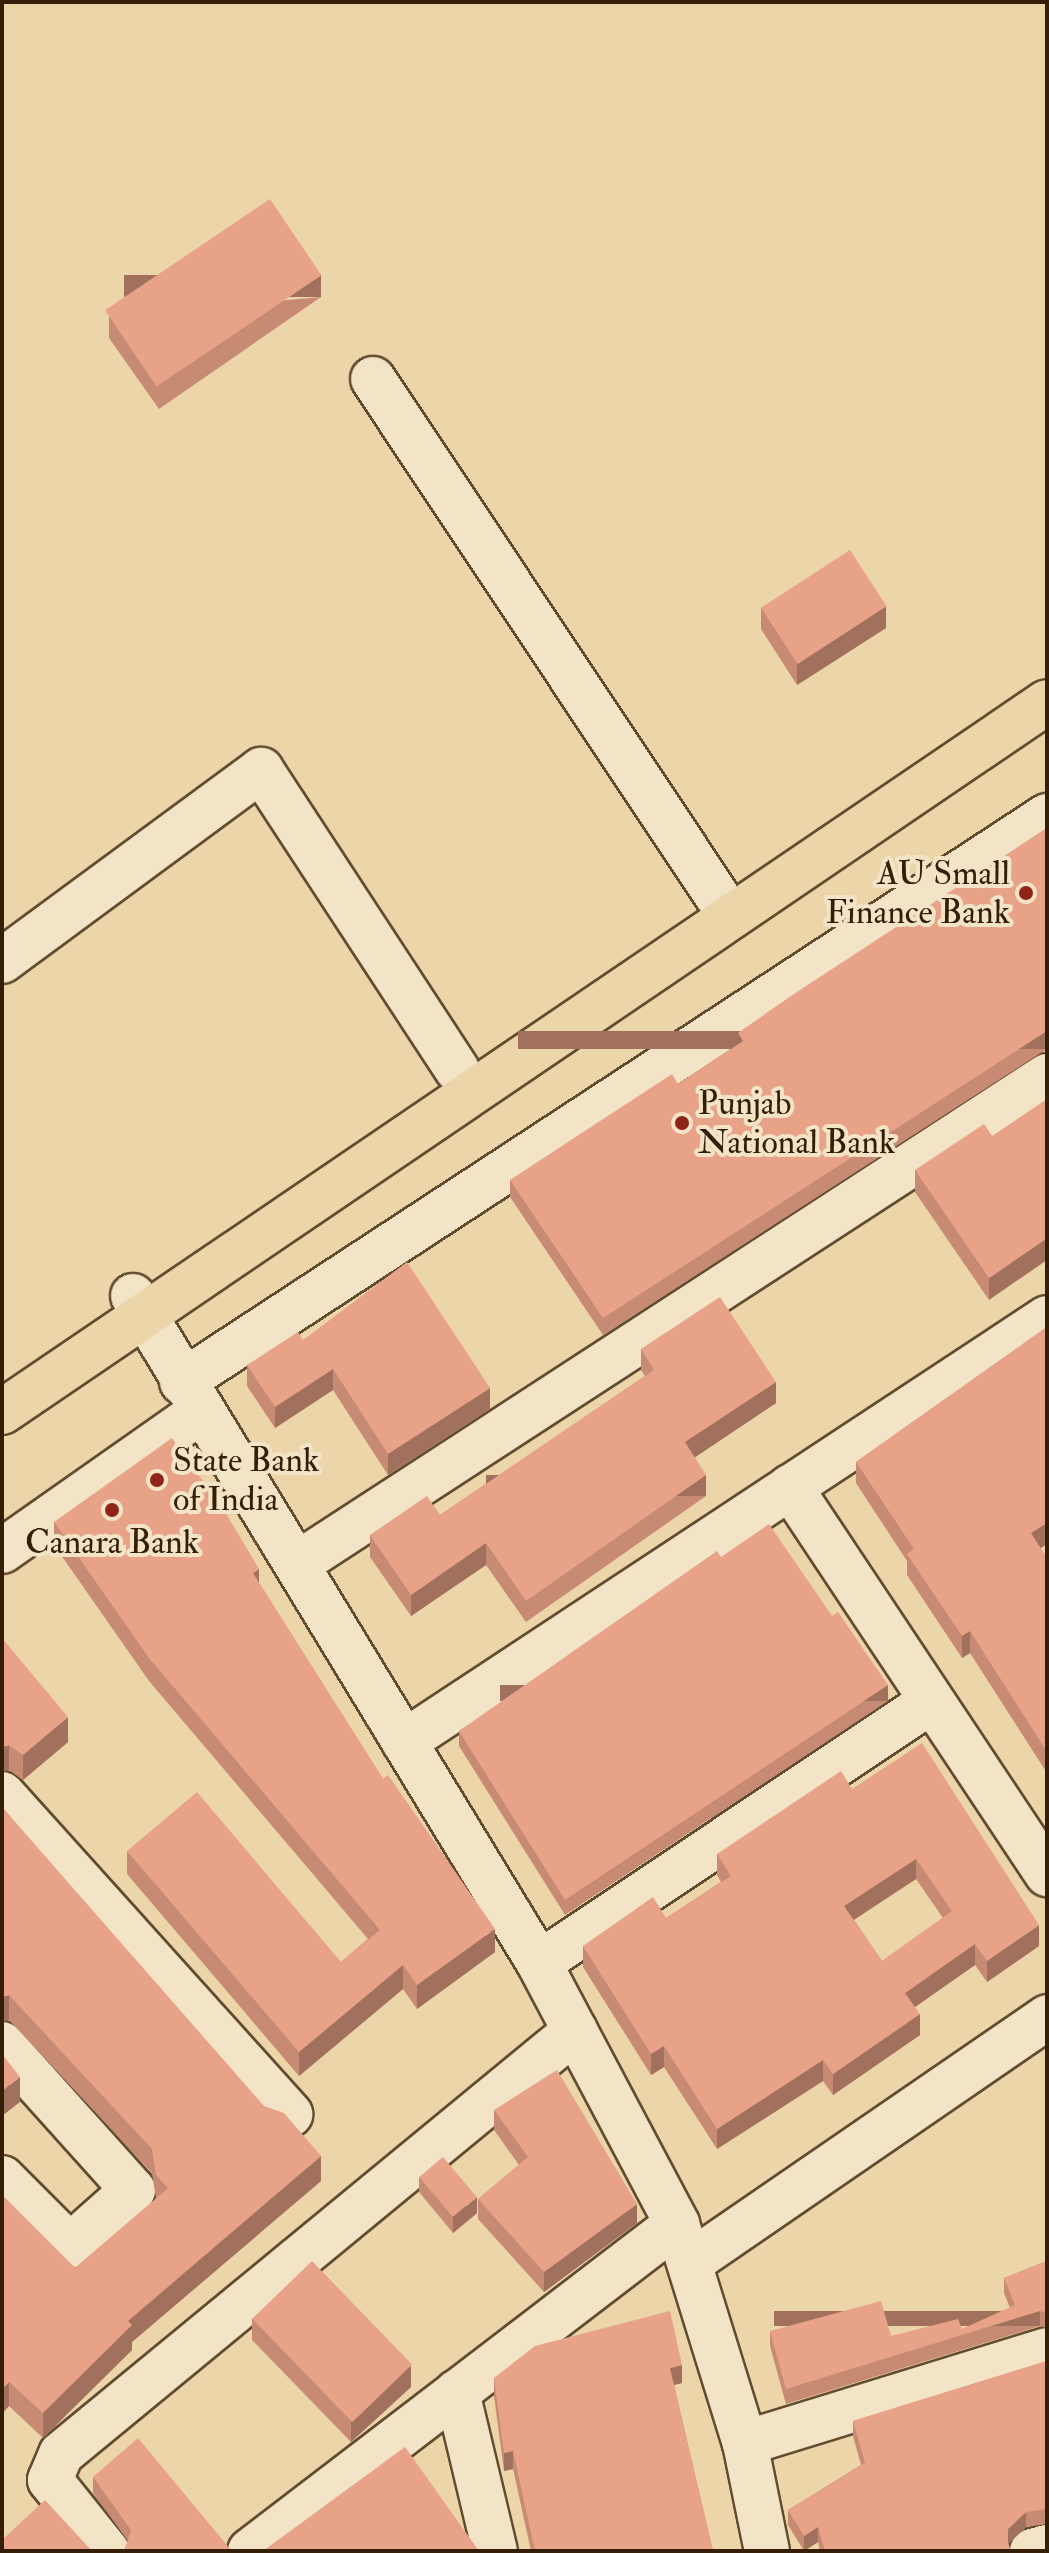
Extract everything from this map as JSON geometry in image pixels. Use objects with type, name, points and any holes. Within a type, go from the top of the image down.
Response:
[{"type":"main road","points":[[2,1412],[138,1305],[457,1069],[1047,676]]},
{"type":"main road","points":[[2,1385],[138,1305],[1047,702]]},
{"type":"street","points":[[373,379],[717,896]]},
{"type":"street","points":[[2,961],[261,770],[457,1069]]},
{"type":"street","points":[[2,1551],[191,1397],[1047,816]]},
{"type":"street","points":[[297,1564],[1047,1076]]},
{"type":"street","points":[[138,1305],[191,1397],[297,1564],[539,1963],[685,2242],[745,2443],[767,2551]]},
{"type":"street","points":[[404,1742],[1047,1318]]},
{"type":"street","points":[[790,1487],[1047,1874]]},
{"type":"street","points":[[539,1963],[932,1701]]},
{"type":"street","points":[[2,1794],[290,2114]]},
{"type":"street","points":[[250,2551],[457,2392],[685,2242],[1047,2017]]},
{"type":"street","points":[[107,2551],[50,2480],[61,2454],[575,2031]]},
{"type":"street","points":[[2,2044],[133,2190],[70,2246],[2,2178]]},
{"type":"street","points":[[745,2443],[1047,2350]]},
{"type":"street","points":[[457,2392],[495,2551]]},
{"type":"street","points":[[1032,2551],[1047,2547]]},
{"type":"building","points":[[270,199],[321,275],[156,387],[105,310]]},
{"type":"building","points":[[850,550],[886,606],[798,664],[761,608]]},
{"type":"building","points":[[1047,828],[1047,1031],[603,1318],[510,1180],[672,1074],[678,1084],[743,1041],[738,1033],[791,996]]},
{"type":"building","points":[[1047,1099],[1047,1238],[989,1278],[915,1170],[984,1124],[992,1136]]},
{"type":"building","points":[[407,1262],[490,1388],[388,1454],[333,1369],[275,1407],[247,1365],[298,1332],[303,1340]]},
{"type":"building","points":[[720,1297],[776,1382],[685,1442],[706,1475],[526,1601],[486,1543],[411,1595],[370,1535],[427,1496],[440,1515],[654,1370],[641,1349]]},
{"type":"building","points":[[1047,1327],[1047,1523],[1031,1533],[1047,1558],[1047,1752],[970,1631],[962,1636],[907,1554],[914,1549],[856,1462]]},
{"type":"building","points":[[172,1438],[225,1512],[259,1569],[253,1573],[383,1779],[388,1775],[495,1929],[417,1985],[403,1965],[299,2052],[127,1851],[197,1792],[341,1962],[380,1930],[149,1658],[54,1522]]},
{"type":"building","points":[[769,1524],[832,1616],[838,1612],[888,1685],[565,1900],[459,1731],[717,1551],[721,1557]]},
{"type":"building","points":[[2,1638],[68,1717],[23,1755],[9,1745],[2,1747]]},
{"type":"building","points":[[922,1743],[1039,1925],[987,1961],[975,1944],[905,1993],[920,2014],[833,2074],[823,2060],[717,2129],[664,2046],[651,2054],[583,1946],[653,1897],[666,1918],[731,1876],[717,1854],[841,1771],[852,1789]],"holes":[[[916,1859],[952,1911],[882,1961],[844,1906]]]},
{"type":"building","points":[[2,1807],[264,2106],[284,2113],[321,2156],[128,2321],[132,2325],[43,2413],[9,2382],[2,2389],[2,2195],[75,2268],[168,2188],[156,2175],[152,2149],[9,1995],[2,1997]]},
{"type":"building","points":[[2,2054],[20,2077],[2,2091]]},
{"type":"building","points":[[557,2070],[637,2204],[544,2272],[478,2199],[528,2157],[494,2110]]},
{"type":"building","points":[[443,2157],[476,2197],[453,2217],[419,2177]]},
{"type":"building","points":[[312,2261],[412,2365],[352,2422],[252,2319]]},
{"type":"building","points":[[1047,2261],[1047,2313],[1040,2311],[786,2389],[770,2331],[881,2301],[891,2336],[958,2319],[962,2329],[1015,2305],[1004,2278]]},
{"type":"building","points":[[670,2311],[682,2365],[670,2368],[713,2551],[535,2551],[513,2451],[504,2453],[494,2378],[535,2346]]},
{"type":"building","points":[[1047,2361],[1047,2509],[1026,2512],[1008,2529],[1011,2551],[825,2551],[818,2527],[804,2536],[788,2510],[865,2463],[853,2421]]},
{"type":"building","points":[[138,2438],[233,2551],[124,2551],[131,2530],[93,2477]]},
{"type":"building","points":[[405,2447],[479,2551],[263,2551]]},
{"type":"building","points":[[45,2500],[92,2551],[2,2551],[2,2540]]},
{"type":"place","name":"AU Small Finance Bank","points":[[1026,893]]},
{"type":"place","name":"Punjab National Bank","points":[[682,1123]]},
{"type":"place","name":"State Bank of India","points":[[157,1480]]},
{"type":"place","name":"Canara Bank","points":[[112,1510]]}]
